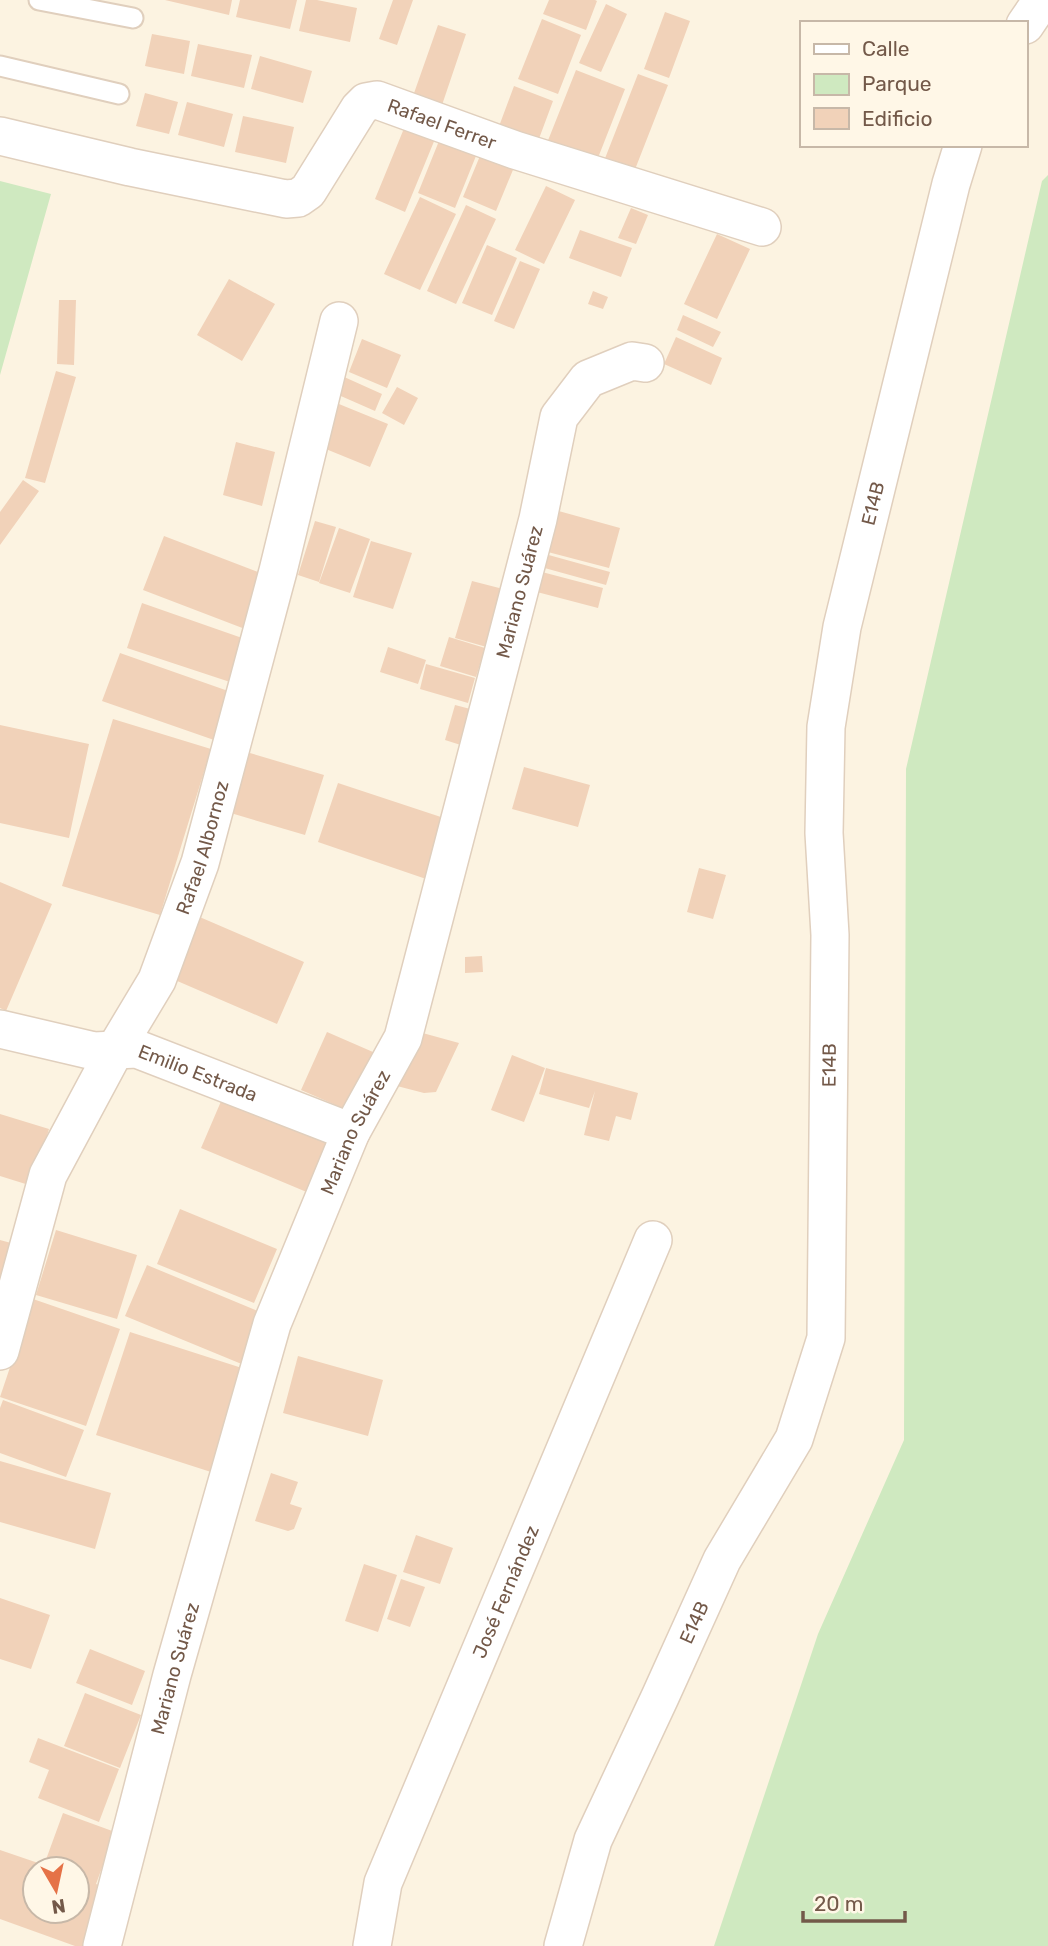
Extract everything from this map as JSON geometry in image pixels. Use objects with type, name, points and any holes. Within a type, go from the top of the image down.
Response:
[{"type":"street","points":[[1027,22],[1042,0]]},
{"type":"street","name":"Rafael Ferrer","points":[[0,136],[286,200],[298,198],[308,191],[359,109],[366,102],[377,100],[515,150],[762,227]]},
{"type":"street","name":"E14B","points":[[563,1946],[593,1840],[722,1560],[794,1439],[826,1338],[830,935],[824,833],[826,727],[842,627],[962,147]]},
{"type":"street","name":"Rafael Albornoz","points":[[0,1351],[48,1175],[114,1050],[157,980],[200,863],[278,571],[339,321]]},
{"type":"street","name":"Mariano Suárez","points":[[102,1946],[172,1675],[272,1324],[351,1132],[403,1038],[538,519],[559,417],[588,379],[632,361],[645,363]]},
{"type":"street","name":"Emilio Estrada","points":[[0,1028],[94,1051],[137,1049],[351,1132]]},
{"type":"street","name":"José Fernández","points":[[372,1946],[383,1883],[653,1240]]},
{"type":"lane","points":[[39,0],[133,18]]},
{"type":"lane","points":[[0,65],[119,94]]},
{"type":"green space","points":[[1048,175],[1048,1946],[714,1946],[818,1634],[904,1440],[906,769],[1042,181]]},
{"type":"green space","points":[[0,181],[51,194],[0,375]]},
{"type":"building","points":[[165,0],[232,0],[229,15]]},
{"type":"building","points":[[240,0],[297,0],[290,29],[236,17]]},
{"type":"building","points":[[306,0],[357,8],[350,42],[299,31]]},
{"type":"building","points":[[393,0],[413,0],[397,45],[379,39]]},
{"type":"building","points":[[549,0],[597,1],[586,30],[543,14]]},
{"type":"building","points":[[606,4],[627,14],[601,72],[579,63]]},
{"type":"building","points":[[665,12],[690,21],[669,78],[644,69]]},
{"type":"building","points":[[542,19],[581,35],[558,94],[518,79]]},
{"type":"building","points":[[438,25],[466,34],[442,105],[413,96]]},
{"type":"building","points":[[152,34],[190,41],[184,74],[145,66]]},
{"type":"building","points":[[198,44],[252,55],[244,88],[191,76]]},
{"type":"building","points":[[260,56],[312,71],[303,103],[251,89]]},
{"type":"building","points":[[576,70],[625,89],[594,168],[545,148]]},
{"type":"building","points":[[638,74],[668,85],[634,172],[604,161]]},
{"type":"building","points":[[514,86],[553,101],[537,144],[498,129]]},
{"type":"building","points":[[145,93],[178,102],[169,134],[136,126]]},
{"type":"building","points":[[187,102],[233,114],[224,147],[178,135]]},
{"type":"building","points":[[243,116],[294,127],[286,163],[235,152]]},
{"type":"building","points":[[405,126],[435,139],[405,212],[375,199]]},
{"type":"building","points":[[441,136],[478,151],[455,208],[418,193]]},
{"type":"building","points":[[482,151],[515,165],[496,211],[463,197]]},
{"type":"building","points":[[546,186],[575,200],[544,264],[515,250]]},
{"type":"building","points":[[420,197],[456,214],[420,290],[384,274]]},
{"type":"building","points":[[466,205],[496,219],[456,304],[427,291]]},
{"type":"building","points":[[631,208],[648,215],[636,244],[618,238]]},
{"type":"building","points":[[580,230],[632,248],[621,277],[569,258]]},
{"type":"building","points":[[717,234],[750,249],[717,319],[684,304]]},
{"type":"building","points":[[487,245],[517,258],[492,315],[462,303]]},
{"type":"building","points":[[520,261],[540,269],[514,329],[494,321]]},
{"type":"building","points":[[229,279],[275,304],[242,361],[197,335]]},
{"type":"building","points":[[593,291],[608,297],[603,309],[588,304]]},
{"type":"building","points":[[59,300],[76,300],[74,365],[57,364]]},
{"type":"building","points":[[683,315],[721,332],[713,347],[677,330]]},
{"type":"building","points":[[676,337],[722,358],[711,385],[664,364]]},
{"type":"building","points":[[362,339],[401,355],[387,388],[349,372]]},
{"type":"building","points":[[56,371],[76,377],[45,483],[25,478]]},
{"type":"building","points":[[342,376],[382,394],[375,411],[334,393]]},
{"type":"building","points":[[397,387],[418,398],[404,425],[382,413]]},
{"type":"building","points":[[334,402],[388,424],[370,467],[316,445]]},
{"type":"building","points":[[236,442],[275,452],[262,506],[223,495]]},
{"type":"building","points":[[23,480],[39,491],[0,545],[0,512]]},
{"type":"building","points":[[555,510],[620,528],[609,568],[544,551]]},
{"type":"building","points":[[315,521],[336,527],[319,582],[298,575]]},
{"type":"building","points":[[339,528],[370,539],[350,593],[319,583]]},
{"type":"building","points":[[164,536],[266,575],[245,629],[143,590]]},
{"type":"building","points":[[371,541],[412,553],[393,609],[353,597]]},
{"type":"building","points":[[545,554],[610,572],[606,585],[541,567]]},
{"type":"building","points":[[542,572],[603,588],[598,608],[537,592]]},
{"type":"building","points":[[472,581],[507,590],[490,648],[455,638]]},
{"type":"building","points":[[142,603],[245,639],[230,682],[127,648]]},
{"type":"building","points":[[449,637],[485,648],[476,677],[440,666]]},
{"type":"building","points":[[388,647],[426,660],[418,684],[380,672]]},
{"type":"building","points":[[120,653],[231,692],[214,740],[102,701]]},
{"type":"building","points":[[426,664],[475,678],[468,703],[420,689]]},
{"type":"building","points":[[455,705],[478,711],[467,747],[445,740]]},
{"type":"building","points":[[113,719],[211,749],[160,915],[62,886]]},
{"type":"building","points":[[0,725],[89,744],[69,838],[0,823]]},
{"type":"building","points":[[243,751],[324,775],[305,835],[224,811]]},
{"type":"building","points":[[524,767],[590,785],[578,827],[512,809]]},
{"type":"building","points":[[338,783],[450,820],[429,880],[318,842]]},
{"type":"building","points":[[699,868],[726,875],[713,919],[687,912]]},
{"type":"building","points":[[0,882],[52,904],[6,1011],[0,1008]]},
{"type":"building","points":[[195,915],[304,962],[277,1024],[168,977]]},
{"type":"building","points":[[482,956],[483,972],[465,973],[465,957]]},
{"type":"building","points":[[327,1032],[373,1052],[347,1110],[301,1090]]},
{"type":"building","points":[[419,1032],[459,1043],[436,1092],[424,1093],[397,1086]]},
{"type":"building","points":[[512,1055],[545,1068],[524,1122],[491,1110]]},
{"type":"building","points":[[546,1068],[638,1093],[631,1120],[616,1116],[609,1141],[584,1135],[595,1091],[589,1108],[539,1094]]},
{"type":"building","points":[[225,1092],[333,1138],[309,1193],[201,1148]]},
{"type":"building","points":[[0,1114],[49,1129],[32,1186],[0,1176]]},
{"type":"building","points":[[180,1209],[277,1249],[254,1303],[157,1264]]},
{"type":"building","points":[[56,1230],[137,1255],[117,1319],[36,1295]]},
{"type":"building","points":[[0,1240],[11,1243],[1,1279],[0,1279]]},
{"type":"building","points":[[147,1265],[265,1314],[244,1365],[125,1316]]},
{"type":"building","points":[[33,1299],[120,1329],[86,1426],[0,1397]]},
{"type":"building","points":[[130,1332],[245,1369],[211,1472],[96,1435]]},
{"type":"building","points":[[298,1356],[383,1380],[368,1436],[283,1413]]},
{"type":"building","points":[[3,1400],[84,1430],[66,1477],[0,1453],[0,1408]]},
{"type":"building","points":[[0,1461],[111,1493],[95,1549],[0,1522]]},
{"type":"building","points":[[271,1473],[298,1482],[290,1504],[302,1508],[294,1529],[288,1531],[255,1521]]},
{"type":"building","points":[[416,1535],[453,1548],[440,1584],[403,1572]]},
{"type":"building","points":[[364,1564],[397,1575],[378,1632],[345,1621]]},
{"type":"building","points":[[401,1579],[425,1587],[410,1627],[387,1619]]},
{"type":"building","points":[[0,1598],[50,1615],[31,1669],[0,1659]]},
{"type":"building","points":[[90,1649],[145,1671],[132,1705],[76,1683]]},
{"type":"building","points":[[85,1693],[141,1715],[120,1768],[64,1746]]},
{"type":"building","points":[[38,1738],[119,1769],[99,1822],[38,1798],[49,1770],[29,1762]]},
{"type":"building","points":[[63,1813],[115,1832],[96,1884],[104,1887],[91,1924],[91,1855],[48,1855]]},
{"type":"building","points":[[0,1850],[21,1857],[21,1925],[90,1925],[83,1946],[75,1946],[0,1919]]}]
